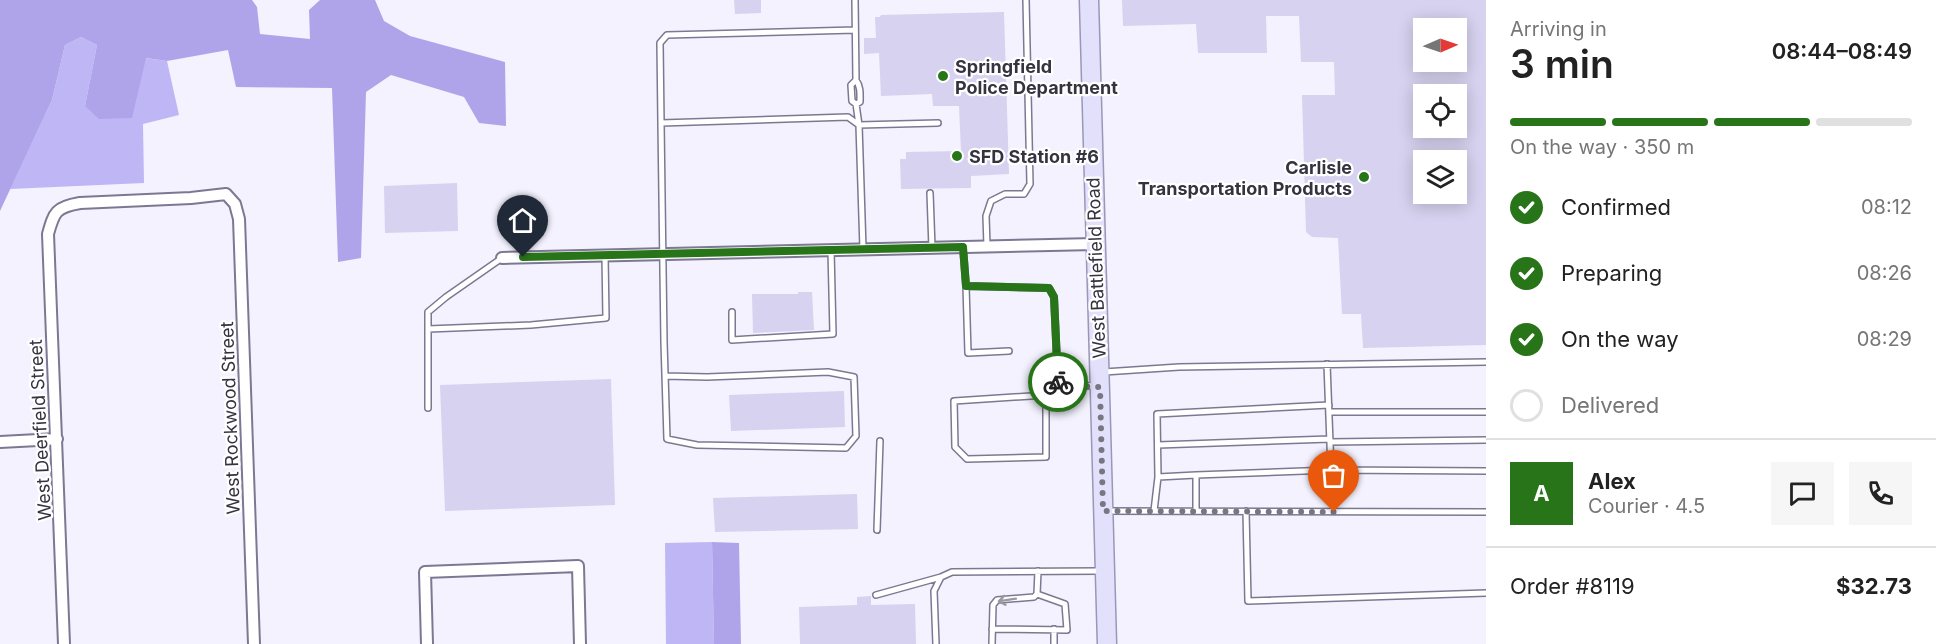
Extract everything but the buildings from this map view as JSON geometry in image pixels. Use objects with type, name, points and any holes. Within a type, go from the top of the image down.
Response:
[{"type":"main road","name":"West Battlefield Road","points":[[1089,0],[1107,644]]},
{"type":"street","name":"West Rockwood Street","points":[[53,215],[67,205],[80,203],[191,198],[226,194],[235,204],[239,219],[254,644]]},
{"type":"street","name":"West Deerfield Street","points":[[53,215],[48,234],[64,644]]},
{"type":"street","points":[[502,258],[1095,244]]},
{"type":"street","points":[[0,442],[57,439]]},
{"type":"street","points":[[427,644],[425,572],[578,566],[580,644]]},
{"type":"lane","points":[[855,0],[856,80],[860,85],[860,102],[856,104],[859,125],[863,249]]},
{"type":"lane","points":[[987,246],[986,216],[991,201],[1005,194],[1024,194],[1030,184],[1026,0]]},
{"type":"lane","points":[[665,376],[707,377],[828,372],[854,377],[856,436],[846,448],[697,445],[667,439],[665,376],[660,44],[667,35],[855,30]]},
{"type":"lane","points":[[661,123],[848,117],[859,125],[939,123]]},
{"type":"lane","points":[[930,193],[932,248]]},
{"type":"lane","points":[[963,247],[968,353],[1009,351]]},
{"type":"lane","points":[[732,312],[732,340],[833,334],[831,250]]},
{"type":"lane","points":[[428,329],[531,325],[606,318],[605,255]]},
{"type":"lane","points":[[428,408],[428,312],[502,258]]},
{"type":"lane","points":[[966,286],[1049,288],[1054,297],[1058,385]]},
{"type":"lane","points":[[1046,395],[1046,457],[967,459],[955,447],[954,401],[1046,395],[1058,385],[1179,367],[1486,362]]},
{"type":"lane","points":[[1327,364],[1331,470]]},
{"type":"lane","points":[[1154,511],[1158,477],[1157,414],[1329,405]]},
{"type":"lane","points":[[1329,412],[1486,412]]},
{"type":"lane","points":[[1158,445],[1486,440]]},
{"type":"lane","points":[[877,530],[880,441]]},
{"type":"lane","points":[[1158,477],[1331,470],[1486,471]]},
{"type":"lane","points":[[1196,475],[1196,511]]},
{"type":"lane","points":[[1103,511],[1486,512]]},
{"type":"lane","points":[[1246,511],[1248,601],[1486,593]]},
{"type":"lane","points":[[1037,594],[1038,571]]},
{"type":"lane","points":[[876,595],[952,572],[1105,571]]},
{"type":"lane","points":[[936,644],[934,591],[941,577]]},
{"type":"lane","points":[[992,644],[993,605],[997,600],[1034,597],[1037,594]]},
{"type":"lane","points":[[992,629],[1067,630],[1065,604],[1037,594]]},
{"type":"lane","points":[[1054,629],[1054,644]]},
{"type":"shaded area","points":[[0,0],[252,0],[257,7],[260,34],[310,39],[309,10],[320,0],[375,0],[384,21],[410,36],[505,62],[506,126],[479,123],[464,97],[391,75],[366,92],[361,258],[338,262],[332,88],[236,87],[228,50],[167,61],[146,58],[132,118],[99,119],[85,106],[97,45],[81,37],[65,45],[52,100],[0,211]]},
{"type":"shaded area","points":[[81,37],[97,45],[85,106],[145,58],[167,61],[179,115],[143,124],[144,183],[10,189],[52,100],[65,45]]},
{"type":"shaded area","points":[[712,542],[714,644],[666,644],[665,543]]},
{"type":"shaded area","points":[[712,542],[739,543],[741,644],[714,644]]},
{"type":"way so far","points":[[1058,382],[1058,385],[1100,387],[1103,511],[1334,512]]},
{"type":"place","name":"Springfield Police Department","points":[[943,76]]},
{"type":"place","name":"SFD Station #6","points":[[957,156]]},
{"type":"place","name":"Carlisle Transportation Products","points":[[1364,177]]},
{"type":"route","points":[[523,257],[963,247],[966,286],[1049,288],[1054,297],[1058,382]]}]
